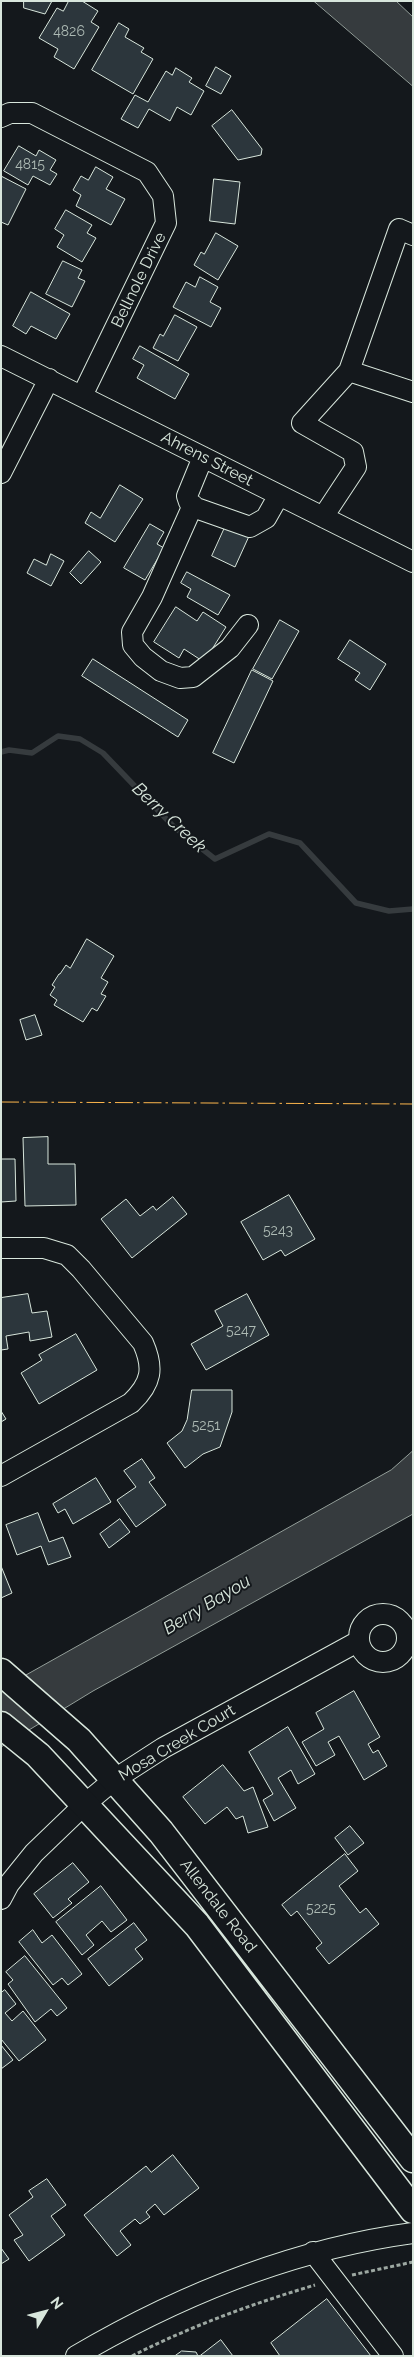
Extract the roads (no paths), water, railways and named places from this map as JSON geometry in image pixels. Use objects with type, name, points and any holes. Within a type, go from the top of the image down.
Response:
[{"type":"main road","name":"Allendale Road","points":[[1,1672],[79,1740],[161,1832],[413,2159]]},
{"type":"main road","name":"Allendale Road","points":[[1,1726],[38,1755],[197,1924],[413,2210]]},
{"type":"main road","points":[[197,1924],[221,1909]]},
{"type":"street","name":"Bellnole Drive","points":[[1,116],[10,113],[32,113],[147,172],[163,196],[166,224],[82,396]]},
{"type":"street","points":[[323,517],[356,466],[353,452],[302,423],[350,371],[399,229],[413,235]]},
{"type":"street","name":"Ahrens Street","points":[[1,356],[413,562]]},
{"type":"street","points":[[350,371],[413,392]]},
{"type":"street","points":[[1,473],[49,379]]},
{"type":"street","points":[[203,457],[187,496],[189,502],[193,505],[250,527],[266,518],[278,494]]},
{"type":"street","points":[[193,505],[152,597],[132,632],[133,645],[143,657],[161,671],[180,678],[193,677],[230,648],[248,625]]},
{"type":"street","points":[[1,1248],[44,1248],[67,1256],[81,1269],[143,1343],[149,1356],[150,1372],[144,1390],[132,1402],[1,1476]]},
{"type":"street","name":"Mosa Creek Court","points":[[1,1899],[9,1884],[34,1853],[85,1804],[115,1779],[163,1748],[359,1640]]},
{"type":"street","points":[[76,2356],[169,2306],[245,2276],[313,2252],[368,2239],[413,2233]]},
{"type":"street","points":[[313,2252],[393,2356]]},
{"type":"water","points":[[314,1],[396,1],[413,17],[413,86]]},
{"type":"water","name":"Berry Bayou","points":[[413,1451],[413,1514],[93,1691],[1,1747],[1,1689],[391,1470]]},
{"type":"waterway","name":"Berry Creek","points":[[1,752],[9,750],[32,753],[58,736],[80,739],[103,753],[173,826],[215,859],[269,834],[300,843],[356,903],[389,911],[413,909]]}]
